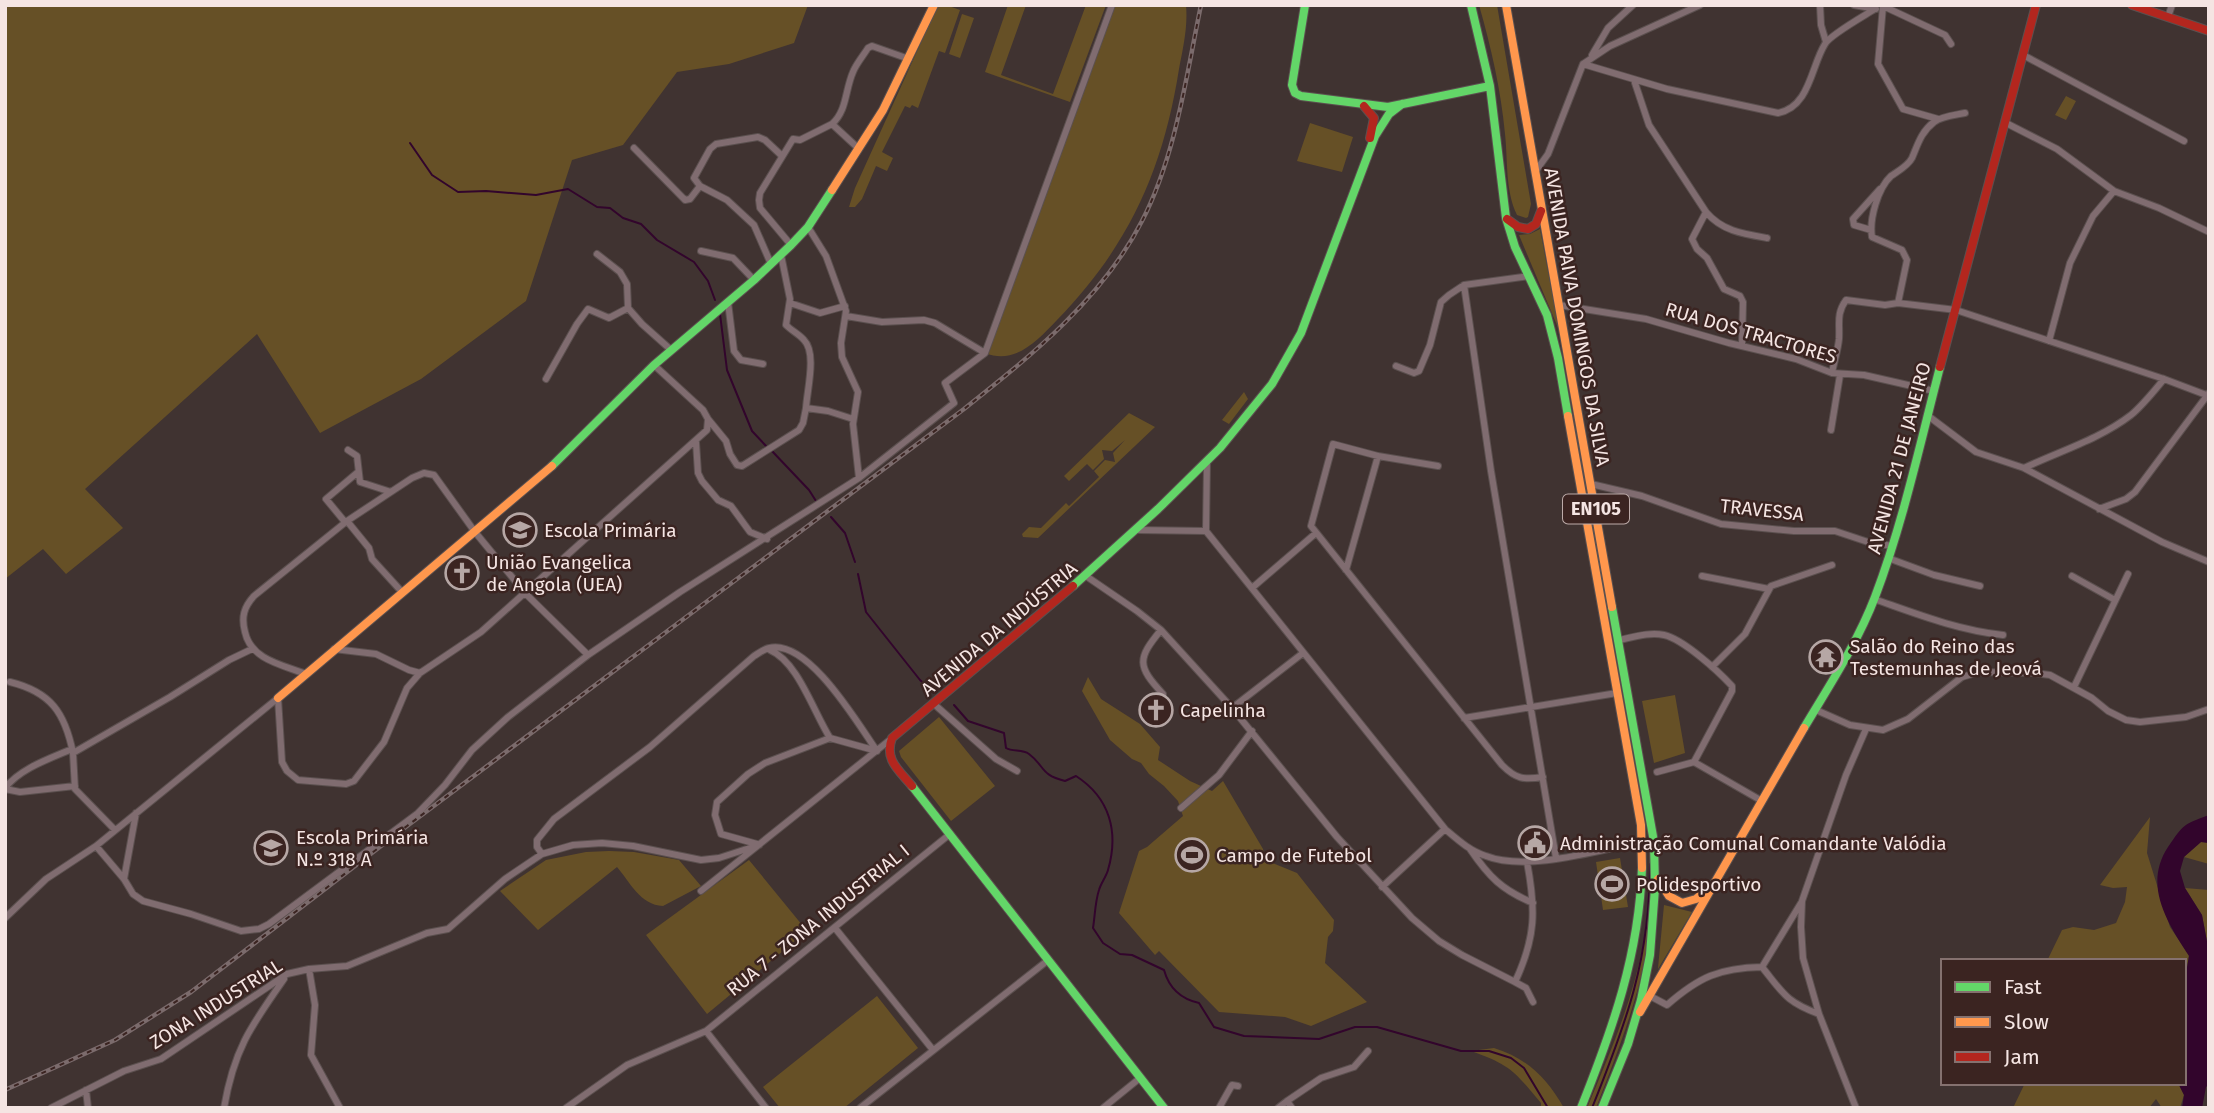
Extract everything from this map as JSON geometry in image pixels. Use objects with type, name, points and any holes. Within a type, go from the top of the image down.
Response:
[{"type":"main road","points":[[278,698],[528,489],[581,440],[670,349],[754,280],[791,245],[808,227],[883,110],[934,5]]},
{"type":"main road","points":[[1305,5],[1292,85],[1295,93],[1313,98],[1388,107],[1490,86]]},
{"type":"main road","name":"AVENIDA PAIVA DOMINGOS DA SILVA","points":[[1471,5],[1490,86],[1506,218],[1515,247],[1547,315],[1558,358],[1642,842]]},
{"type":"main road","name":"AVENIDA PAIVA DOMINGOS DA SILVA","points":[[1506,5],[1654,842],[1656,874]]},
{"type":"main road","name":"AVENIDA 21 DE JANEIRO","points":[[1635,1021],[1710,886],[1864,626],[1892,546],[2036,5]]},
{"type":"main road","points":[[2132,5],[2209,31]]},
{"type":"main road","name":"AVENIDA DA INDÚSTRIA","points":[[892,738],[1086,576],[1207,462],[1262,402],[1289,359],[1329,259],[1366,154],[1374,118],[1362,104]]},
{"type":"main road","name":"AVENIDA DA INDÚSTRIA","points":[[1366,154],[1381,124],[1402,104]]},
{"type":"main road","points":[[1506,218],[1516,228],[1531,228],[1539,220],[1542,208]]},
{"type":"main road","points":[[892,738],[888,749],[890,758],[1164,1108]]},
{"type":"main road","name":"EN105","points":[[1581,1108],[1616,1021],[1636,947],[1643,900],[1642,842]]},
{"type":"main road","points":[[1656,874],[1666,894],[1684,904],[1696,902],[1710,886]]},
{"type":"main road","name":"EN105","points":[[1602,1108],[1635,1021],[1652,947],[1656,874]]},
{"type":"street","points":[[96,846],[133,894],[143,901],[241,931],[259,929],[417,814],[445,785],[472,750],[508,717],[588,655],[680,592],[859,478],[954,403],[945,383],[985,352],[1112,5]]},
{"type":"street","points":[[1591,57],[1608,28],[1633,5]]},
{"type":"street","points":[[1534,174],[1548,154],[1583,64],[1591,57],[1700,5]]},
{"type":"street","points":[[1820,5],[1821,25],[1826,42]]},
{"type":"street","points":[[1854,5],[1875,9]]},
{"type":"street","points":[[2168,17],[2172,5]]},
{"type":"street","points":[[1583,64],[1634,80],[1778,113],[1787,111],[1798,100],[1812,79],[1826,42],[1875,9],[1884,6],[1945,35],[1951,44]]},
{"type":"street","points":[[1884,6],[1878,64],[1903,109],[1938,119],[1965,113]]},
{"type":"street","points":[[791,245],[760,208],[759,200],[760,193],[781,155],[793,139],[800,140],[838,119],[853,71],[868,48],[880,48],[909,59]]},
{"type":"street","points":[[2023,55],[2184,141]]},
{"type":"street","points":[[1634,80],[1649,125],[1714,222],[1726,229],[1767,238]]},
{"type":"street","points":[[1871,230],[1854,225],[1853,219],[1882,186],[1911,160],[1916,143],[1938,119]]},
{"type":"street","points":[[2006,123],[2056,149],[2114,191],[2159,208],[2209,232]]},
{"type":"street","points":[[832,124],[858,148]]},
{"type":"street","points":[[771,264],[754,225],[727,200],[700,186],[694,178],[710,149],[716,144],[758,137],[781,155]]},
{"type":"street","points":[[634,148],[685,200],[690,199],[700,186]]},
{"type":"street","points":[[1882,186],[1871,230],[1872,237],[1877,241],[1902,250],[1905,254],[1907,260],[1898,303]]},
{"type":"street","points":[[2049,341],[2070,263],[2093,216],[2114,191]]},
{"type":"street","points":[[1706,212],[1692,239],[1707,258],[1724,289],[1740,296],[1743,302],[1742,346]]},
{"type":"street","points":[[808,227],[826,256],[845,306],[842,357],[858,392],[853,419],[859,478]]},
{"type":"street","points":[[701,251],[733,258],[754,280]]},
{"type":"street","points":[[597,254],[624,277],[628,308],[670,349]]},
{"type":"street","points":[[654,365],[703,410],[726,441],[737,465],[742,467],[799,430],[806,408],[808,370],[812,355],[806,341],[786,325],[790,303],[781,255]]},
{"type":"street","points":[[1396,366],[1414,373],[1419,371],[1430,345],[1441,302],[1464,285],[1529,276]]},
{"type":"street","points":[[1464,285],[1491,471],[1556,858]]},
{"type":"street","points":[[1831,430],[1839,338],[1838,317],[1846,300],[1956,310],[2208,395],[2134,492],[2126,499],[2099,509]]},
{"type":"street","points":[[728,302],[734,351],[741,360],[763,364]]},
{"type":"street","points":[[790,303],[820,313],[845,306]]},
{"type":"street","name":"RUA DOS TRACTORES","points":[[1559,305],[1646,318],[1796,359],[1836,374],[1864,375],[1934,391]]},
{"type":"street","points":[[546,379],[566,341],[588,309],[609,318],[628,308]]},
{"type":"street","points":[[846,316],[882,322],[924,320],[935,323],[985,352]]},
{"type":"street","points":[[2024,468],[2118,424],[2132,414],[2164,379]]},
{"type":"street","points":[[806,408],[853,419]]},
{"type":"street","points":[[1927,415],[1976,452],[2024,468],[2162,542],[2209,562]]},
{"type":"street","points":[[278,698],[282,762],[286,771],[298,780],[346,784],[361,775],[384,742],[407,688],[420,673],[481,632],[526,594],[696,442],[707,430],[708,419]]},
{"type":"street","points":[[696,442],[698,473],[702,481],[718,500],[732,506],[750,532],[767,539]]},
{"type":"street","points":[[1438,466],[1378,456],[1334,444],[1311,526],[1514,777],[1525,779],[1543,776]]},
{"type":"street","points":[[348,450],[357,456],[360,482],[391,492]]},
{"type":"street","points":[[1346,570],[1378,456]]},
{"type":"street","points":[[1207,462],[1206,531],[1445,829],[1470,849],[1497,884],[1533,903]]},
{"type":"street","points":[[358,472],[326,499],[369,548],[372,559],[402,592]]},
{"type":"street","points":[[306,674],[264,657],[252,649],[243,623],[247,604],[346,522],[417,474],[434,475],[475,532],[526,594],[588,655]]},
{"type":"street","name":"TRAVESSA","points":[[1591,484],[1642,496],[1721,524],[1835,531],[1868,542],[1892,546]]},
{"type":"street","points":[[1136,530],[1206,531]]},
{"type":"street","points":[[1252,588],[1316,533]]},
{"type":"street","points":[[1888,558],[1934,575],[1980,586]]},
{"type":"street","points":[[1712,667],[1745,634],[1774,584],[1832,565]]},
{"type":"street","points":[[2074,687],[2128,574]]},
{"type":"street","points":[[1086,576],[1161,631],[1233,708],[1337,837],[1412,918],[1439,941],[1526,988],[1534,1002]]},
{"type":"street","points":[[1702,576],[1769,589]]},
{"type":"street","points":[[2072,576],[2115,600]]},
{"type":"street","points":[[1874,599],[1943,625],[2003,635]]},
{"type":"street","points":[[1161,631],[1144,652],[1143,666],[1151,681],[1163,694],[1162,706],[1166,716]]},
{"type":"street","points":[[1619,640],[1649,634],[1672,637],[1712,667],[1728,683],[1732,691],[1694,762]]},
{"type":"street","points":[[759,845],[719,858],[701,859],[602,843],[573,845],[542,854],[537,840],[554,820],[650,747],[754,656],[771,647],[785,649],[815,668],[832,684],[877,751]]},
{"type":"street","points":[[5,788],[41,762],[73,751],[252,649]]},
{"type":"street","points":[[334,649],[376,654],[420,673]]},
{"type":"street","points":[[767,649],[778,653],[792,666],[817,718],[830,738]]},
{"type":"street","points":[[1233,708],[1303,653]]},
{"type":"street","points":[[1816,710],[1850,725],[1882,730],[1908,719],[1962,677],[1979,673],[2034,673],[2050,676],[2074,687],[2126,720],[2140,722],[2186,717],[2209,709]]},
{"type":"street","points":[[10,682],[30,687],[46,697],[66,724],[73,751],[75,786],[115,830]]},
{"type":"street","points":[[1464,718],[1617,693]]},
{"type":"street","points":[[5,918],[46,879],[96,846],[278,698]]},
{"type":"street","points":[[934,704],[996,759],[1017,771]]},
{"type":"street","points":[[1762,967],[1802,901],[1846,775],[1866,729]]},
{"type":"street","points":[[1181,808],[1214,780],[1252,731]]},
{"type":"street","points":[[759,845],[721,834],[715,815],[717,802],[748,774],[765,763],[830,738],[877,751]]},
{"type":"street","points":[[701,891],[892,738]]},
{"type":"street","points":[[1657,772],[1694,762],[1762,801]]},
{"type":"street","points":[[5,788],[20,792],[75,786]]},
{"type":"street","points":[[124,879],[136,813]]},
{"type":"street","points":[[1382,887],[1445,829]]},
{"type":"street","name":"RUA 7 - ZONA INDUSTRIAL I","points":[[566,1108],[627,1065],[706,1031],[950,834]]},
{"type":"street","points":[[1470,849],[1505,862],[1527,862],[1642,842]]},
{"type":"street","name":"ZONA INDUSTRIAL","points":[[51,1108],[124,1071],[162,1059],[287,974],[348,966],[427,933],[448,929],[484,895],[542,854]]},
{"type":"street","points":[[1515,982],[1529,949],[1533,903],[1527,862]]},
{"type":"street","points":[[1802,901],[1803,958],[1819,1014],[1856,1108]]},
{"type":"street","points":[[835,928],[933,1050]]},
{"type":"street","points":[[860,1108],[1047,961]]},
{"type":"street","points":[[1650,996],[1667,1004],[1704,976],[1730,969],[1762,967]]},
{"type":"street","points":[[1762,967],[1791,1002],[1819,1014]]},
{"type":"street","points":[[309,969],[315,1005],[311,1055],[340,1108]]},
{"type":"street","points":[[225,1108],[233,1065],[243,1041],[287,974]]},
{"type":"street","points":[[706,1031],[766,1108]]},
{"type":"street","points":[[1278,1108],[1321,1078],[1354,1067],[1368,1051]]},
{"type":"street","points":[[1103,1108],[1140,1078]]},
{"type":"street","points":[[1220,1108],[1232,1085],[1238,1086]]},
{"type":"street","points":[[86,1090],[88,1108]]},
{"type":"street","points":[[1287,1101],[1292,1108]]},
{"type":"shaded area","points":[[5,5],[808,5],[794,43],[729,64],[677,72],[623,145],[572,160],[526,301],[421,379],[320,433],[257,334],[85,489],[123,528],[66,574],[43,549],[5,579]]},
{"type":"shaded area","points":[[938,5],[960,10],[945,53],[939,51],[918,108],[905,106],[882,152],[893,158],[887,171],[876,166],[862,199],[855,207],[849,207],[855,188]]},
{"type":"shaded area","points":[[1008,5],[1026,5],[1001,75],[1053,94],[1086,5],[1106,5],[1070,102],[985,72]]},
{"type":"shaded area","points":[[1112,5],[1186,5],[1185,37],[1172,106],[1152,173],[1123,235],[1104,264],[1057,320],[1025,349],[1006,356],[985,353]]},
{"type":"shaded area","points":[[1479,5],[1497,5],[1531,204],[1526,218],[1517,215],[1510,195],[1501,101]]},
{"type":"shaded area","points":[[962,14],[974,18],[960,58],[949,54]]},
{"type":"shaded area","points":[[2066,96],[2076,101],[2066,120],[2055,115]]},
{"type":"shaded area","points":[[1310,123],[1353,137],[1342,172],[1297,161]]},
{"type":"shaded area","points":[[1540,229],[1559,330],[1519,235]]},
{"type":"shaded area","points":[[1244,392],[1248,399],[1229,424],[1222,420]]},
{"type":"shaded area","points":[[1129,413],[1155,427],[1038,538],[1023,537],[1022,534],[1029,527],[1041,528],[1066,503],[1069,506],[1099,477],[1094,471],[1105,460],[1115,462],[1113,453],[1125,440],[1112,451],[1102,450],[1104,459],[1093,470],[1087,464],[1069,481],[1064,476]]},
{"type":"shaded area","points":[[1088,677],[1101,699],[1140,724],[1160,747],[1158,760],[1190,781],[1212,791],[1223,781],[1263,849],[1265,860],[1297,873],[1334,920],[1333,931],[1328,937],[1325,963],[1367,1002],[1311,1026],[1285,1017],[1219,1012],[1159,951],[1155,955],[1119,913],[1139,851],[1183,816],[1178,801],[1164,786],[1149,774],[1141,763],[1132,759],[1110,740],[1082,691]]},
{"type":"shaded area","points":[[1675,695],[1685,753],[1654,763],[1642,701]]},
{"type":"shaded area","points":[[939,717],[995,786],[951,821],[899,751]]},
{"type":"shaded area","points":[[2209,815],[2209,843],[2201,842],[2184,857],[2180,871],[2185,888],[2202,915],[2209,952],[2209,1084],[2202,1108],[2182,1108],[2184,1095],[2179,1085],[2186,1085],[2186,973],[2189,956],[2166,917],[2158,889],[2161,861],[2168,847],[2188,823]]},
{"type":"shaded area","points":[[2150,817],[2147,853],[2170,927],[2189,955],[2186,973],[2186,959],[2048,959],[2062,930],[2073,927],[2094,930],[2116,923],[2125,902],[2127,887],[2100,885]]},
{"type":"shaded area","points":[[2201,842],[2209,843],[2209,864],[2184,857]]},
{"type":"shaded area","points":[[586,852],[634,852],[679,860],[701,886],[663,906],[655,905],[636,892],[617,867],[538,930],[500,891],[546,860]]},
{"type":"shaded area","name":"Polidesportivo","points":[[1620,858],[1628,907],[1603,910],[1596,862]]},
{"type":"shaded area","points":[[749,860],[807,931],[707,1014],[646,935]]},
{"type":"shaded area","points":[[1650,864],[1651,925],[1638,988],[1596,1108],[1587,1108],[1620,1025],[1640,961]]},
{"type":"shaded area","points":[[2185,888],[2209,890],[2209,952],[2202,915]]},
{"type":"shaded area","points":[[1664,905],[1692,912],[1658,969],[1658,968]]},
{"type":"shaded area","points":[[877,996],[918,1048],[844,1108],[780,1108],[763,1087]]},
{"type":"shaded area","points":[[1494,1048],[1506,1052],[1535,1070],[1564,1108],[1541,1108],[1541,1103],[1525,1084],[1504,1065],[1471,1051]]},
{"type":"shaded area","points":[[2024,1085],[2179,1085],[2184,1095],[2180,1108],[2162,1108],[2156,1099],[2149,1108],[2013,1108]]},
{"type":"waterway","points":[[410,143],[432,175],[458,192],[536,195],[568,189],[597,207],[610,208],[623,218],[641,224],[657,240],[694,262],[708,281],[715,300]]},
{"type":"waterway","points":[[720,314],[727,370],[752,431],[767,447]]},
{"type":"waterway","points":[[771,450],[816,501]]},
{"type":"waterway","points":[[831,517],[845,533],[855,562]]},
{"type":"waterway","points":[[858,574],[866,612],[920,680],[934,693]]},
{"type":"waterway","points":[[954,705],[968,721],[1004,733],[1006,748],[1029,754],[1047,773],[1057,779],[1065,781],[1076,776],[1097,795],[1109,817],[1112,842],[1108,870],[1098,895],[1093,928],[1103,943],[1120,954],[1132,955],[1164,970],[1181,996],[1199,1003],[1214,1027],[1244,1036],[1319,1039],[1355,1027],[1377,1027],[1461,1051],[1489,1051],[1511,1058],[1524,1068],[1548,1108]]},
{"type":"waterway","points":[[1592,1108],[1626,1018],[1641,960],[1646,930],[1650,864]]},
{"type":"railway","points":[[5,1090],[115,1040],[191,992],[407,826],[964,409],[1040,346],[1064,324],[1107,276],[1126,249],[1154,196],[1172,143],[1201,5]]},
{"type":"traffic: fast","points":[[1305,5],[1292,85],[1295,93],[1301,96],[1388,107],[1490,86]]},
{"type":"traffic: fast","points":[[1471,5],[1490,86],[1506,218],[1515,247],[1547,315],[1568,416]]},
{"type":"traffic: fast","points":[[1073,586],[1220,448],[1272,384],[1301,333],[1375,136],[1389,114],[1402,104]]},
{"type":"traffic: fast","points":[[552,466],[654,365],[791,245],[808,227],[832,190]]},
{"type":"traffic: fast","points":[[1804,728],[1851,648],[1875,597],[1903,512],[1940,367]]},
{"type":"traffic: fast","points":[[1602,1108],[1628,1044],[1641,1000],[1650,955],[1655,888],[1654,842],[1612,607]]},
{"type":"traffic: fast","points":[[912,786],[1164,1108]]},
{"type":"traffic: fast","points":[[1581,1108],[1614,1020],[1630,961],[1636,931],[1642,868]]},
{"type":"traffic: slow","points":[[832,190],[883,110],[934,5]]},
{"type":"traffic: slow","points":[[1506,5],[1612,607]]},
{"type":"traffic: slow","points":[[1568,416],[1641,825],[1642,868]]},
{"type":"traffic: slow","points":[[278,698],[552,466]]},
{"type":"traffic: slow","points":[[1640,1012],[1804,728]]},
{"type":"traffic: slow","points":[[1658,879],[1669,896],[1682,903],[1696,899],[1711,886]]},
{"type":"traffic: jam","points":[[1940,367],[2036,5]]},
{"type":"traffic: jam","points":[[2132,5],[2209,31]]},
{"type":"traffic: jam","points":[[1364,106],[1374,118],[1370,138]]},
{"type":"traffic: jam","points":[[1507,219],[1518,227],[1528,229],[1536,224],[1541,211]]},
{"type":"traffic: jam","points":[[912,786],[891,759],[892,738],[1073,586]]},
{"type":"place","name":"Escola Primária","points":[[520,530]]},
{"type":"place","name":"União Evangelica de Angola (UEA)","points":[[462,573]]},
{"type":"place","name":"Salão do Reino das Testemunhas de Jeová","points":[[1826,657]]},
{"type":"place","name":"Capelinha","points":[[1156,710]]},
{"type":"place","name":"Administração Comunal Comandante Valódia","points":[[1535,843]]},
{"type":"place","name":"Escola Primária N.º 318 A","points":[[271,848]]},
{"type":"place","name":"Campo de Futebol","points":[[1192,855]]},
{"type":"place","name":"Polidesportivo","points":[[1612,884]]}]
